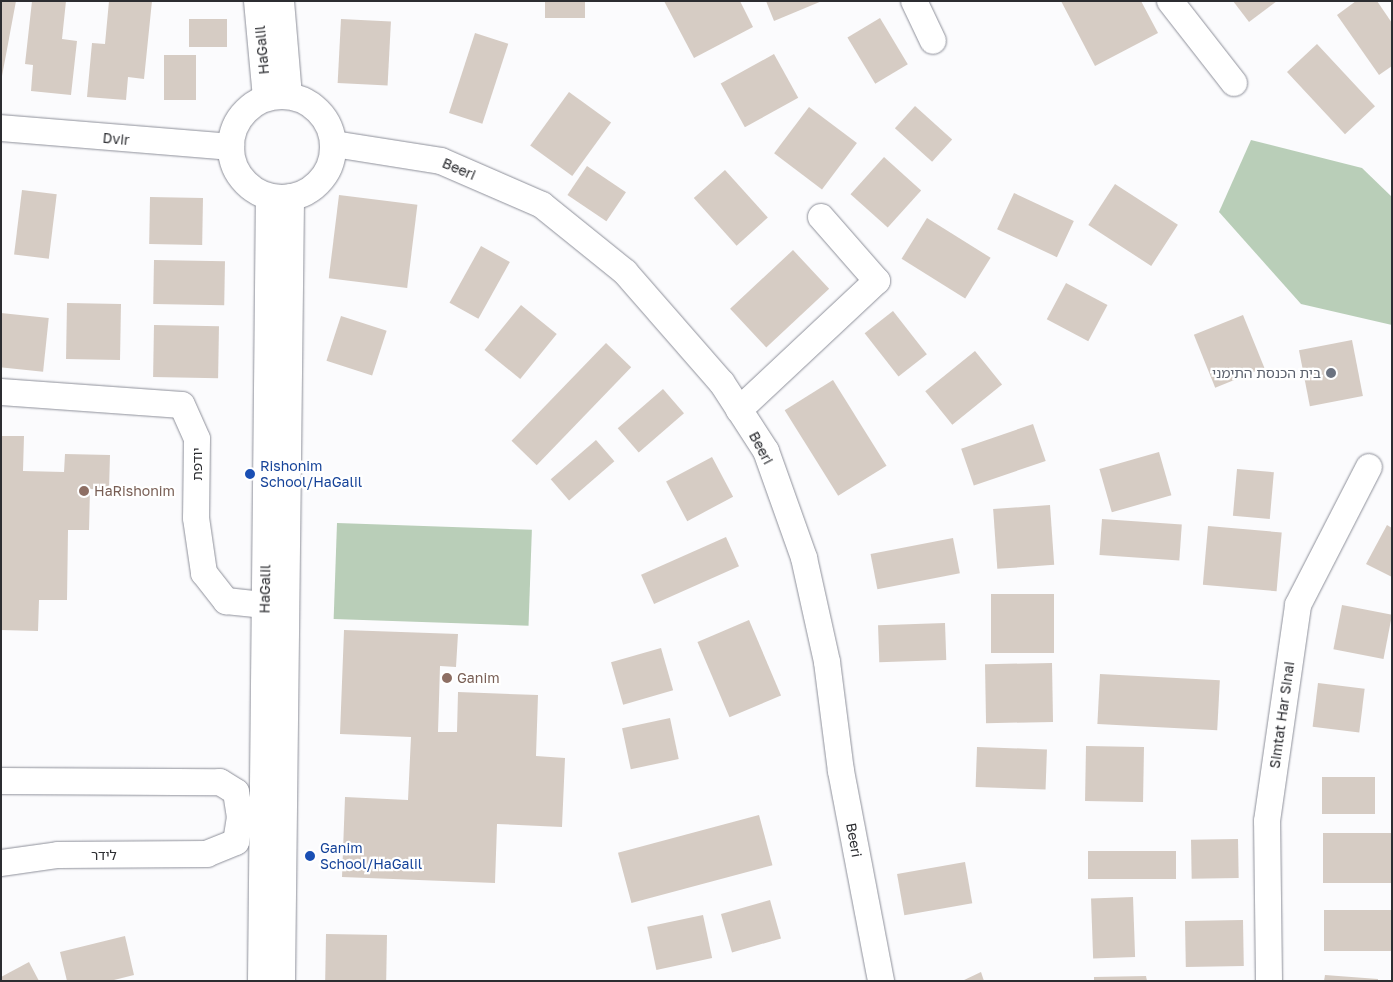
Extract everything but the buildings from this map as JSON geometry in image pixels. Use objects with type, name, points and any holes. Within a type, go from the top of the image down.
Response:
[{"type":"street","name":"HaGalil","points":[[258,1],[277,97]]},
{"type":"street","name":"HaGalil","points":[[277,97],[281,1]]},
{"type":"street","points":[[914,1],[933,41]]},
{"type":"street","points":[[1170,1],[1234,83]]},
{"type":"street","points":[[277,97],[311,104],[320,112],[330,127],[334,144],[326,174],[314,187],[280,197],[243,180],[234,165],[230,147],[238,120],[250,106],[277,97]]},
{"type":"street","name":"Dvir","points":[[1,128],[230,147]]},
{"type":"street","name":"Beeri","points":[[334,144],[441,161],[542,205],[624,272],[722,383],[766,451],[804,558],[827,662],[841,772],[881,981]]},
{"type":"street","name":"HaGalil","points":[[260,981],[265,605],[280,197]]},
{"type":"street","name":"HaGalil","points":[[280,197],[282,981]]},
{"type":"street","points":[[739,410],[877,281],[822,217]]},
{"type":"street","name":"יודפת","points":[[1,392],[182,404],[197,439],[196,518],[204,573],[226,601],[265,605]]},
{"type":"street","name":"Simtat Har Sinai","points":[[1269,981],[1267,821],[1298,605],[1369,467]]},
{"type":"street","name":"לידר","points":[[1,781],[220,782],[230,786],[239,799],[239,836],[236,842],[207,854],[58,855],[1,863]]},
{"type":"green space","points":[[1251,140],[1362,168],[1392,197],[1392,325],[1301,304],[1219,212]]},
{"type":"green space","points":[[337,523],[532,530],[529,626],[334,619]]},
{"type":"place","name":"בית הכנסת התימני","points":[[1331,373]]},
{"type":"place","name":"Rishonim School/HaGalil","points":[[250,474]]},
{"type":"place","name":"HaRishonim","points":[[84,491]]},
{"type":"place","name":"Ganim","points":[[447,678]]},
{"type":"place","name":"Ganim School/HaGalil","points":[[310,856]]}]
